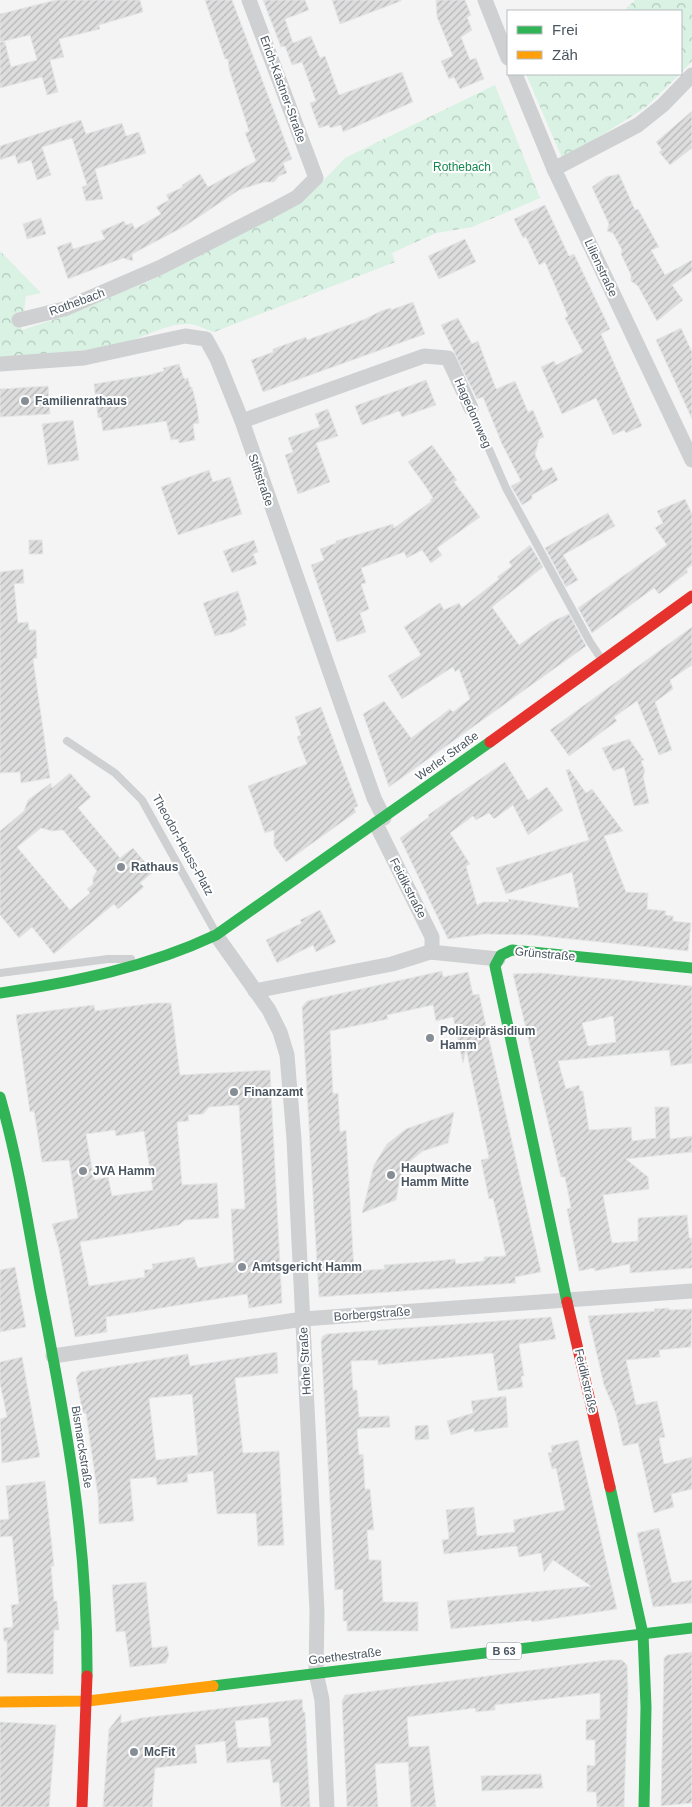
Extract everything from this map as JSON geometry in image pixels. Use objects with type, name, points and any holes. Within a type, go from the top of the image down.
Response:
[{"type":"street","name":"Erich-Kästner-Straße","points":[[249,0],[316,178]]},
{"type":"street","points":[[485,0],[507,55]]},
{"type":"street","name":"Lilienstraße","points":[[515,75],[554,169],[692,460]]},
{"type":"street","points":[[554,169],[638,125],[663,105],[692,75]]},
{"type":"street","name":"Rothebach","points":[[19,320],[64,309],[159,268],[272,212],[297,197],[316,178]]},
{"type":"street","name":"Stiftstraße","points":[[0,364],[84,358],[185,336],[201,337],[212,346],[242,421],[374,798],[380,821]]},
{"type":"street","name":"Hagedornweg","points":[[242,421],[424,356],[448,358],[471,408]]},
{"type":"street","name":"Werler Straße","points":[[216,935],[380,821],[692,596]]},
{"type":"street","name":"Feidikstraße","points":[[380,821],[432,937],[430,952]]},
{"type":"street","points":[[0,992],[64,984],[160,958],[196,946],[216,935]]},
{"type":"street","name":"Hohe Straße","points":[[216,935],[255,991],[280,1032],[287,1055],[303,1319],[317,1612],[316,1673],[322,1700],[327,1807]]},
{"type":"street","name":"Grünstraße","points":[[255,991],[392,964],[430,952],[498,959],[504,952],[512,950],[692,968]]},
{"type":"street","name":"Feidikstraße","points":[[498,959],[495,966],[567,1300],[643,1634],[646,1707],[644,1807]]},
{"type":"street","name":"Bismarckstraße","points":[[0,1096],[11,1138],[53,1356],[73,1471],[82,1539],[86,1598],[88,1701],[82,1807]]},
{"type":"street","name":"Borbergstraße","points":[[53,1356],[303,1319],[692,1291]]},
{"type":"street","name":"Goethestraße","points":[[0,1702],[88,1701],[692,1628]]},
{"type":"lane","name":"Hagedornweg","points":[[471,408],[506,488],[590,642],[602,660]]},
{"type":"lane","name":"Theodor-Heuss-Platz","points":[[67,741],[115,773],[142,800],[216,935]]},
{"type":"lane","points":[[0,973],[108,959],[160,958]]},
{"type":"green space","points":[[635,0],[692,0],[692,61],[682,72],[682,10],[625,10]]},
{"type":"green space","points":[[526,75],[679,75],[646,107],[563,160]]},
{"type":"green space","name":"Rothebach","points":[[495,85],[540,198],[472,227],[436,233],[392,253],[395,262],[214,332],[195,325],[180,324],[163,328],[130,341],[92,349],[0,358],[0,251],[41,293],[26,296],[24,311],[17,314],[22,330],[65,316],[154,279],[281,211],[304,201],[345,158]]},
{"type":"building","points":[[56,0],[140,0],[143,12],[99,25],[100,29],[59,39],[64,57],[50,60],[58,92],[47,95],[42,77],[0,88],[0,14]],"holes":[[[30,35],[37,60],[11,67],[5,42],[0,42]]]},
{"type":"building","points":[[205,0],[232,0],[292,159],[283,163],[287,173],[279,176],[274,182],[264,182],[239,190],[185,226],[132,254],[133,261],[123,258],[68,279],[57,247],[71,242],[73,249],[105,239],[101,231],[124,221],[126,225],[132,223],[135,229],[161,214],[156,207],[169,200],[166,195],[183,187],[182,185],[200,174],[208,187],[256,161],[245,133],[249,131],[229,69],[228,59],[225,59]]},
{"type":"building","points":[[263,0],[305,0],[309,10],[285,19],[293,43],[311,36],[320,58],[325,56],[339,95],[402,72],[413,102],[343,132],[341,125],[330,128],[329,125],[319,128],[310,103],[316,101],[302,62],[292,65],[285,46],[281,47]]},
{"type":"building","points":[[332,0],[401,0],[401,1],[340,24]]},
{"type":"building","points":[[436,0],[465,0],[471,15],[467,17],[472,30],[461,37],[470,60],[476,58],[484,79],[460,89],[454,77],[449,79],[441,61],[453,56],[437,17]]},
{"type":"building","points":[[692,111],[692,148],[670,165],[659,152],[662,150],[656,142]]},
{"type":"building","points":[[81,120],[86,134],[122,123],[126,136],[139,132],[146,153],[95,169],[103,199],[86,201],[82,187],[87,185],[72,138],[42,147],[51,175],[37,180],[31,160],[18,164],[15,155],[0,160],[0,146]]},
{"type":"building","points":[[619,174],[635,210],[638,209],[659,247],[651,250],[665,275],[692,260],[692,271],[672,285],[683,300],[657,321],[638,286],[631,281],[631,275],[621,254],[622,250],[613,233],[607,231],[609,224],[592,187],[606,177]]},
{"type":"building","points":[[545,205],[569,256],[574,254],[610,329],[601,334],[642,426],[626,433],[624,430],[613,435],[596,398],[562,414],[541,367],[554,361],[556,365],[583,352],[565,318],[568,316],[545,262],[539,265],[526,237],[523,238],[514,219]]},
{"type":"building","points":[[41,218],[46,234],[27,239],[23,224]]},
{"type":"building","points":[[465,239],[476,262],[439,279],[428,256]]},
{"type":"building","points":[[413,302],[425,334],[263,392],[251,360],[273,352],[273,349],[306,337],[307,340],[365,319],[381,311],[391,308],[391,310]]},
{"type":"building","points":[[458,318],[472,344],[478,341],[496,389],[515,381],[528,412],[533,410],[544,437],[539,439],[535,455],[543,471],[552,467],[558,480],[532,495],[532,499],[522,505],[511,486],[521,481],[502,444],[483,397],[477,399],[441,325]]},
{"type":"building","points":[[681,328],[692,352],[692,419],[656,340]]},
{"type":"building","points":[[179,364],[184,379],[188,378],[190,387],[192,387],[197,407],[199,423],[193,424],[195,440],[179,443],[178,439],[171,440],[166,421],[103,431],[101,417],[98,418],[94,384],[149,375],[164,371],[163,368]]},
{"type":"building","points":[[426,380],[436,405],[402,417],[399,411],[362,425],[355,406]]},
{"type":"building","name":"Familienrathaus","points":[[48,386],[50,414],[0,417],[0,389]]},
{"type":"building","points":[[328,409],[338,436],[316,443],[330,482],[298,494],[285,455],[293,452],[288,438],[320,427],[315,414]]},
{"type":"building","points":[[73,420],[79,460],[48,465],[42,424]]},
{"type":"building","points":[[432,445],[457,480],[454,482],[480,517],[437,548],[442,555],[431,563],[422,550],[407,558],[404,552],[361,568],[366,583],[361,584],[369,609],[360,613],[366,632],[337,642],[311,565],[324,560],[320,549],[336,543],[336,541],[393,524],[394,528],[432,501],[430,500],[433,498],[408,462]]},
{"type":"building","points":[[209,470],[213,482],[230,477],[242,514],[178,535],[161,487]]},
{"type":"building","points":[[685,499],[692,514],[692,565],[686,569],[688,572],[659,594],[654,588],[592,633],[578,608],[667,545],[655,528],[663,523],[657,511]]},
{"type":"building","points":[[608,513],[615,526],[563,555],[578,580],[566,587],[545,548]]},
{"type":"building","points":[[29,540],[42,540],[43,554],[29,554]]},
{"type":"building","points":[[254,540],[258,552],[253,554],[257,564],[232,573],[223,551]]},
{"type":"building","points":[[530,545],[543,567],[492,607],[519,645],[551,622],[569,614],[586,646],[389,787],[363,714],[384,701],[411,738],[450,709],[453,712],[470,699],[459,669],[455,672],[453,667],[402,699],[388,676],[421,655],[404,627],[440,603],[444,610],[459,603],[462,608],[499,579],[497,577],[512,566],[509,562]]},
{"type":"building","points":[[23,569],[24,583],[14,584],[18,623],[28,622],[29,630],[36,630],[37,658],[33,659],[50,778],[21,783],[20,772],[0,773],[0,572]]},
{"type":"building","points":[[238,591],[247,620],[244,621],[246,625],[232,632],[215,636],[203,603]]},
{"type":"building","points":[[692,627],[692,665],[670,680],[673,689],[655,702],[672,750],[659,755],[637,701],[614,717],[617,721],[569,756],[550,730]]},
{"type":"building","points":[[321,707],[358,806],[354,808],[356,812],[286,862],[274,846],[274,830],[265,833],[248,786],[307,764],[297,737],[301,735],[295,717]]},
{"type":"building","points":[[629,739],[644,760],[641,761],[645,771],[643,776],[649,803],[634,806],[624,767],[613,771],[602,748]]},
{"type":"building","points":[[505,762],[528,800],[547,787],[563,810],[528,835],[513,805],[494,819],[489,813],[476,820],[473,816],[450,833],[470,864],[466,866],[477,905],[483,902],[509,902],[508,899],[579,908],[572,872],[506,894],[496,868],[589,840],[566,770],[569,769],[586,793],[592,789],[623,831],[604,836],[626,892],[648,893],[647,909],[666,911],[665,915],[673,916],[673,921],[691,923],[688,951],[532,935],[484,934],[448,939],[400,838],[429,817],[428,815]]},
{"type":"building","name":"Rathaus","points":[[70,773],[91,797],[78,808],[120,858],[133,848],[153,872],[140,883],[144,887],[118,909],[114,904],[54,954],[32,927],[19,938],[0,915],[0,831],[24,811],[28,800],[51,783],[52,788]],"holes":[[[41,828],[52,831],[63,830],[97,871],[93,877],[93,884],[87,889],[90,893],[70,910],[17,847]]]},
{"type":"building","points":[[320,910],[336,942],[316,952],[313,945],[277,963],[266,940],[302,923],[300,920]]},
{"type":"building","points":[[442,971],[443,977],[468,972],[473,995],[479,994],[541,1272],[515,1277],[516,1283],[319,1297],[302,1007],[307,1001]],"holes":[[[433,1005],[436,1021],[453,1017],[463,1063],[466,1049],[489,1158],[481,1160],[489,1199],[493,1198],[506,1256],[484,1257],[484,1261],[456,1264],[455,1259],[384,1265],[385,1269],[354,1271],[346,1130],[340,1132],[338,1093],[333,1094],[330,1031],[388,1019],[387,1015]]]},
{"type":"building","points":[[540,973],[692,986],[692,1063],[671,1066],[669,1050],[558,1061],[566,1089],[579,1085],[580,1091],[583,1091],[589,1130],[631,1127],[632,1141],[656,1138],[655,1107],[669,1107],[670,1139],[692,1136],[692,1152],[626,1159],[648,1177],[649,1189],[603,1195],[612,1243],[638,1241],[638,1218],[687,1215],[689,1238],[692,1238],[692,1268],[630,1273],[630,1264],[595,1271],[594,1268],[579,1271],[567,1209],[571,1208],[565,1177],[561,1177],[513,974]],"holes":[[[613,1016],[616,1042],[588,1046],[582,1023]]]},
{"type":"building","points":[[155,1003],[171,1003],[180,1075],[270,1070],[282,1303],[249,1308],[247,1294],[106,1317],[107,1332],[75,1337],[59,1249],[52,1224],[78,1218],[69,1160],[42,1162],[34,1111],[30,1112],[16,1015],[94,1005],[95,1011]],"holes":[[[239,1105],[245,1209],[231,1209],[234,1262],[198,1268],[194,1257],[152,1264],[153,1269],[144,1270],[145,1277],[89,1286],[80,1242],[179,1225],[185,1220],[219,1218],[217,1183],[182,1185],[177,1122],[189,1121],[188,1115],[203,1114],[209,1107]],[[115,1130],[116,1136],[144,1131],[153,1190],[112,1196],[108,1177],[94,1180],[86,1134]]]},
{"type":"building","points":[[454,1112],[448,1143],[423,1151],[410,1161],[400,1177],[396,1200],[362,1213],[374,1165],[387,1144],[406,1129]]},
{"type":"building","points":[[15,1267],[26,1327],[0,1332],[0,1270]]},
{"type":"building","points":[[669,1308],[669,1310],[692,1309],[691,1347],[659,1350],[660,1357],[626,1360],[636,1405],[657,1401],[665,1437],[659,1438],[664,1464],[692,1457],[692,1489],[671,1494],[674,1507],[654,1513],[638,1443],[623,1446],[616,1414],[604,1385],[588,1316],[655,1311],[654,1309]]},
{"type":"building","points":[[551,1317],[556,1339],[519,1344],[524,1376],[521,1376],[523,1387],[498,1391],[493,1353],[378,1365],[378,1360],[351,1361],[353,1390],[357,1390],[359,1417],[389,1416],[390,1427],[357,1429],[359,1455],[363,1454],[365,1489],[370,1489],[374,1530],[367,1530],[369,1560],[381,1560],[383,1602],[418,1602],[418,1631],[347,1631],[347,1621],[343,1621],[343,1589],[335,1590],[321,1341],[323,1336],[327,1334]]},
{"type":"building","points":[[277,1352],[278,1373],[235,1378],[243,1453],[279,1451],[284,1545],[258,1546],[256,1513],[217,1514],[213,1471],[187,1474],[188,1482],[157,1485],[156,1477],[130,1479],[134,1521],[99,1524],[98,1496],[86,1413],[83,1414],[76,1378],[81,1372],[188,1354],[190,1366]],"holes":[[[192,1394],[198,1455],[156,1460],[149,1398]]]},
{"type":"building","points":[[22,1357],[40,1457],[2,1463],[0,1419],[7,1417],[0,1383],[0,1362]]},
{"type":"building","points":[[506,1396],[508,1427],[474,1432],[474,1428],[451,1435],[447,1421],[473,1413],[471,1401]]},
{"type":"building","points":[[428,1425],[429,1439],[415,1440],[415,1426]]},
{"type":"building","points":[[578,1440],[617,1609],[532,1622],[531,1620],[451,1629],[447,1601],[591,1586],[553,1560],[544,1572],[541,1553],[519,1557],[517,1546],[444,1554],[442,1540],[449,1539],[446,1510],[474,1507],[477,1536],[515,1532],[513,1520],[565,1510],[556,1468],[552,1469],[548,1453],[552,1452],[551,1446]]},
{"type":"building","points":[[45,1481],[54,1566],[51,1566],[54,1601],[57,1601],[59,1630],[54,1630],[53,1674],[7,1673],[7,1641],[4,1641],[3,1628],[13,1627],[11,1605],[19,1604],[12,1536],[0,1537],[0,1520],[9,1519],[6,1486]]},
{"type":"building","points":[[659,1528],[672,1583],[692,1580],[692,1603],[653,1607],[637,1533]]},
{"type":"building","points":[[146,1582],[152,1648],[167,1646],[169,1655],[166,1663],[130,1667],[125,1631],[116,1632],[112,1585]]},
{"type":"building","points":[[692,1652],[692,1803],[661,1806],[664,1658],[667,1655]]},
{"type":"building","points":[[608,1660],[622,1660],[627,1665],[628,1691],[624,1807],[597,1807],[596,1792],[587,1792],[587,1765],[595,1766],[595,1740],[586,1740],[586,1720],[600,1719],[600,1693],[495,1705],[495,1710],[476,1712],[475,1708],[407,1717],[409,1747],[429,1746],[436,1807],[411,1807],[408,1762],[375,1764],[378,1807],[347,1807],[342,1701],[345,1695]]},
{"type":"building","points":[[302,1699],[303,1712],[305,1712],[310,1807],[281,1807],[279,1782],[273,1783],[270,1759],[227,1763],[225,1741],[195,1745],[197,1763],[155,1768],[152,1807],[103,1807],[109,1729],[121,1714],[121,1723],[141,1718]],"holes":[[[268,1717],[271,1746],[238,1748],[235,1721]]]},
{"type":"building","points":[[0,1722],[56,1725],[49,1807],[0,1807]]},
{"type":"building","points":[[541,1774],[543,1788],[482,1791],[481,1776]]},
{"type":"traffic: fast","points":[[0,993],[56,984],[138,965],[216,935],[490,742]]},
{"type":"traffic: fast","points":[[567,1302],[495,966],[501,955],[512,950],[692,968]]},
{"type":"traffic: fast","points":[[0,1097],[22,1193],[67,1434],[84,1577],[87,1676]]},
{"type":"traffic: fast","points":[[610,1487],[643,1634],[646,1707],[644,1807]]},
{"type":"traffic: fast","points":[[213,1686],[692,1628]]},
{"type":"traffic: slow","points":[[0,1702],[88,1701],[213,1686]]},
{"type":"traffic: jam","points":[[490,742],[692,596]]},
{"type":"traffic: jam","points":[[567,1302],[610,1487]]},
{"type":"traffic: jam","points":[[82,1807],[87,1676]]},
{"type":"place","name":"Familienrathaus","points":[[25,401]]},
{"type":"place","name":"Rathaus","points":[[121,867]]},
{"type":"place","name":"Polizeipräsidium Hamm","points":[[430,1038]]},
{"type":"place","name":"Finanzamt","points":[[234,1092]]},
{"type":"place","name":"JVA Hamm","points":[[83,1171]]},
{"type":"place","name":"Hauptwache Hamm Mitte","points":[[391,1175]]},
{"type":"place","name":"Amtsgericht Hamm","points":[[242,1267]]},
{"type":"place","name":"McFit","points":[[134,1752]]}]
